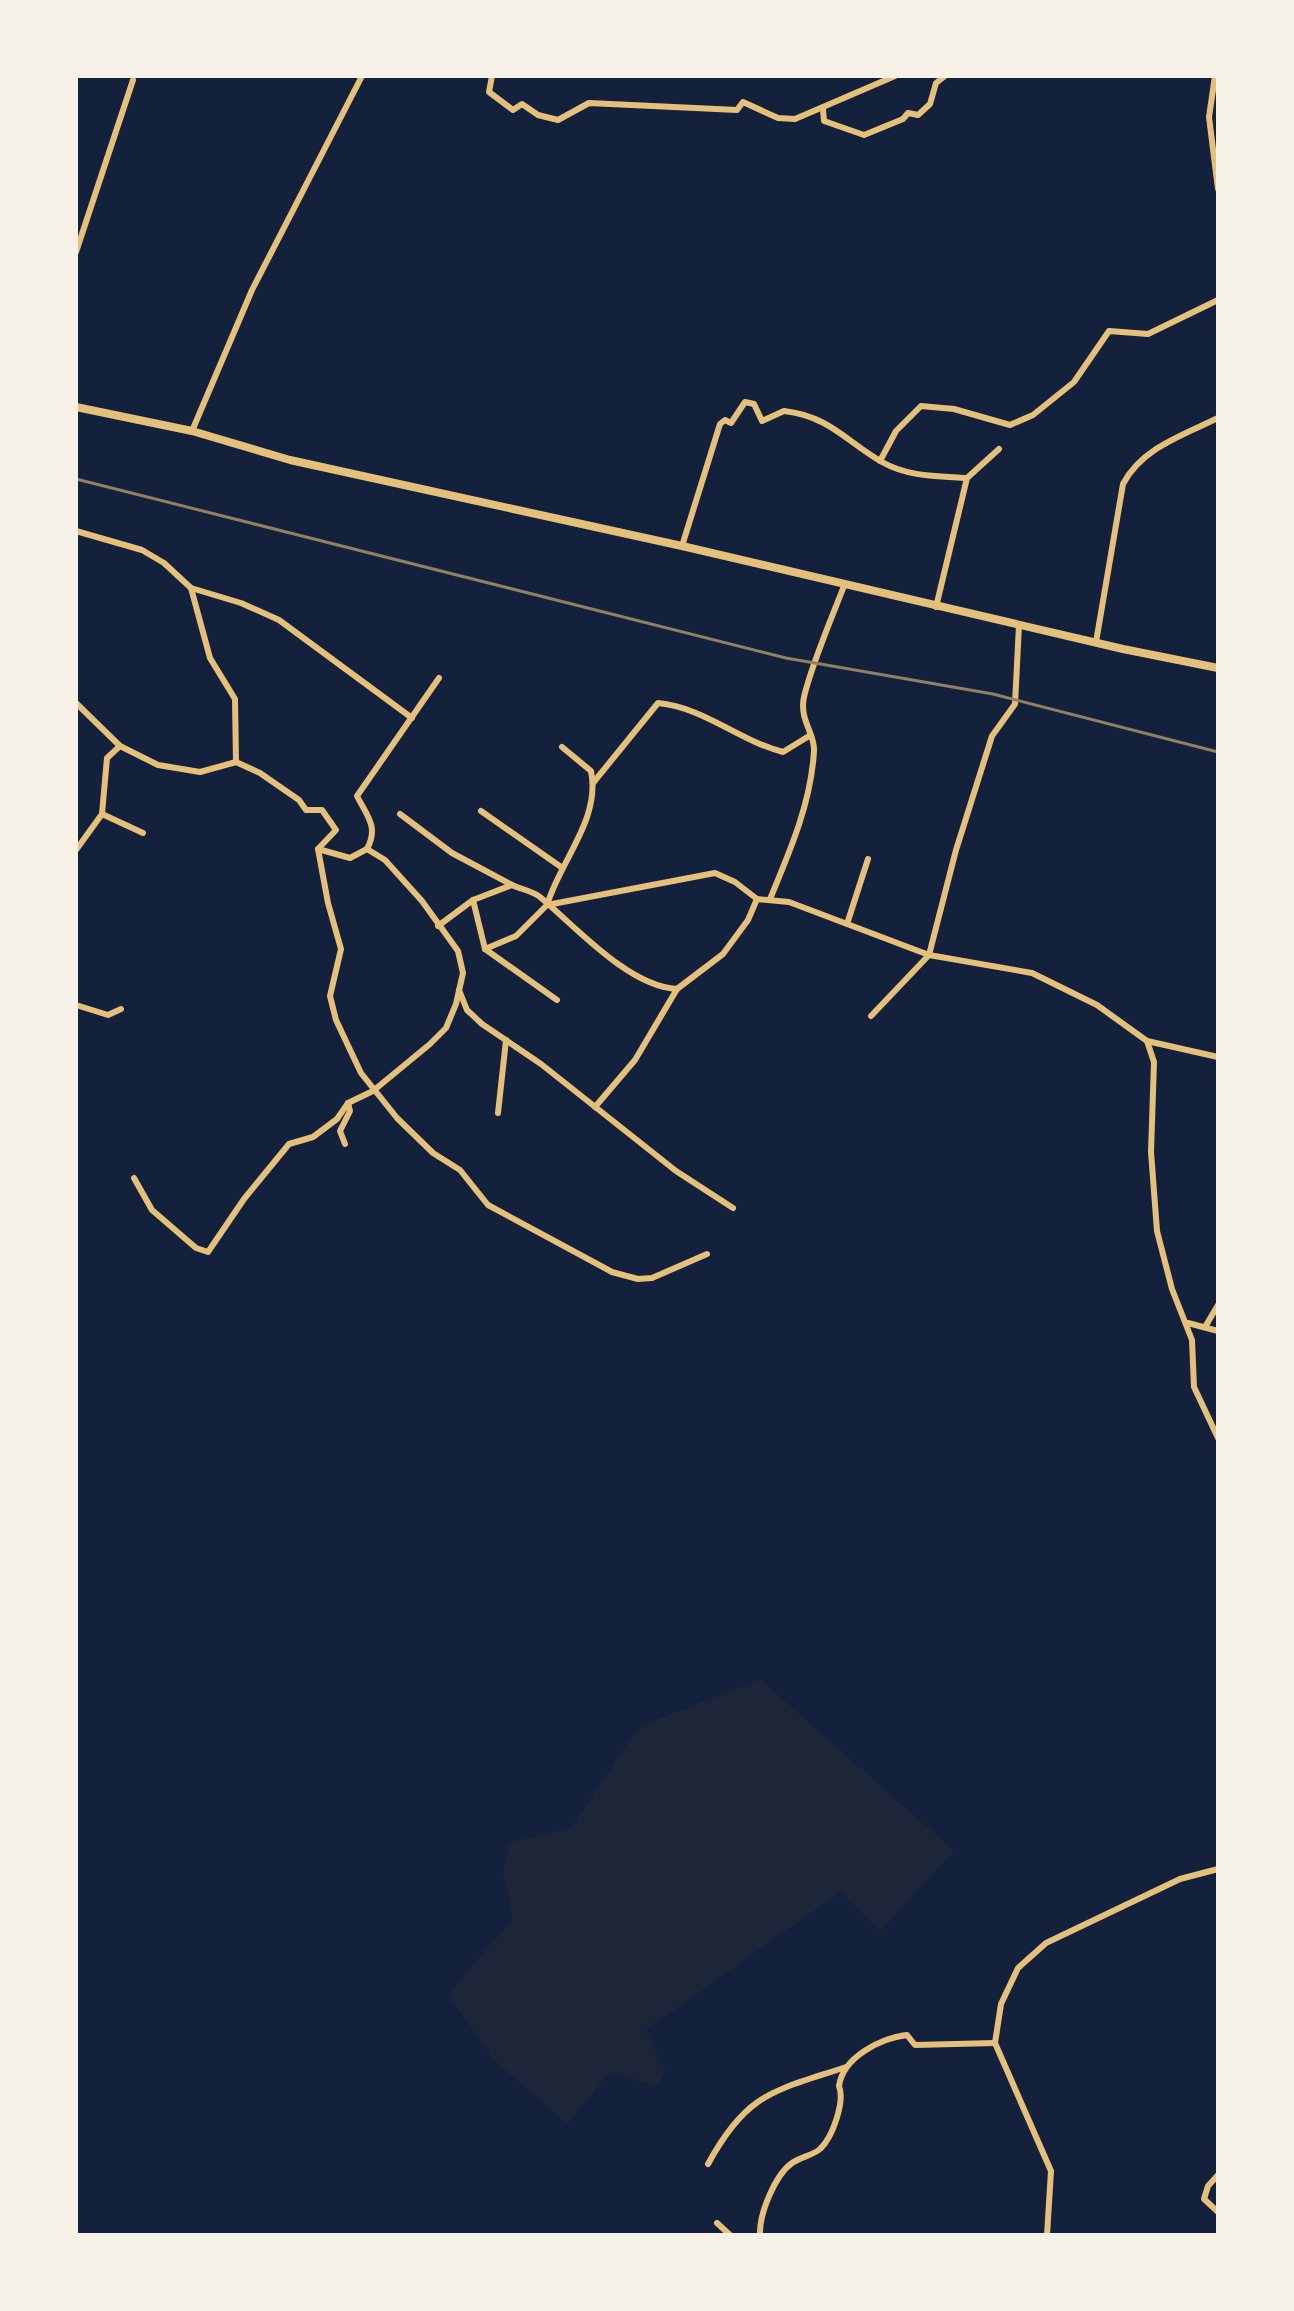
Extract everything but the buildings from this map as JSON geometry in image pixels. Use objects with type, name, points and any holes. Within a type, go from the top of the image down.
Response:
[{"type":"main road","points":[[76,407],[192,431],[290,460],[682,546],[936,607],[1218,666]]},
{"type":"street","points":[[192,431],[252,290],[362,76]]},
{"type":"street","points":[[492,76],[489,92],[497,100],[513,110],[522,104],[558,120],[589,103],[737,110],[743,102],[786,120],[823,109],[895,76]]},
{"type":"street","points":[[823,109],[824,121],[864,135],[903,119],[908,113],[918,115],[930,104],[936,83],[945,76]]},
{"type":"street","points":[[1215,76],[1209,117],[1218,189]]},
{"type":"street","points":[[76,252],[133,80]]},
{"type":"street","points":[[880,461],[896,431],[921,406],[954,409],[1010,425],[1033,415],[1074,382],[1109,331],[1148,334],[1218,300]]},
{"type":"street","points":[[682,546],[720,424],[725,420],[731,423],[745,402],[754,404],[762,421],[784,411],[832,427],[880,461],[915,474],[967,478]]},
{"type":"street","points":[[1096,642],[1123,484],[1131,470],[1147,454],[1218,418]]},
{"type":"street","points":[[936,607],[967,478],[999,449]]},
{"type":"street","points":[[76,531],[142,550],[164,563],[191,588],[241,603],[279,620],[412,718]]},
{"type":"street","points":[[770,899],[805,808],[814,749],[802,709],[844,586]]},
{"type":"street","points":[[191,588],[210,658],[235,699],[236,762]]},
{"type":"street","points":[[871,1016],[929,955],[956,850],[992,736],[1015,704],[1019,625]]},
{"type":"street","points":[[318,849],[350,858],[367,849],[374,836],[373,826],[357,796],[439,678]]},
{"type":"street","points":[[76,703],[120,746],[158,765],[200,772],[236,762],[260,773],[299,800],[306,810],[322,810],[336,830],[318,849]]},
{"type":"street","points":[[593,783],[658,703],[675,705],[729,727],[757,745],[783,752],[809,736]]},
{"type":"street","points":[[76,850],[102,814],[107,758],[120,746]]},
{"type":"street","points":[[485,949],[516,936],[547,905],[561,867],[576,847],[592,798],[593,783],[591,771],[562,747]]},
{"type":"street","points":[[481,811],[561,867]]},
{"type":"street","points":[[102,814],[143,833]]},
{"type":"street","points":[[400,814],[452,853],[512,885],[538,895],[635,974],[664,989],[677,989]]},
{"type":"street","points":[[318,849],[341,949],[330,996],[336,1020],[373,1091],[433,1153],[460,1170],[488,1205],[612,1272],[652,1278],[707,1254]]},
{"type":"street","points":[[134,1178],[152,1210],[196,1248],[208,1252],[244,1199],[289,1144],[313,1137],[337,1119],[348,1103],[373,1091],[446,1028],[463,973],[458,951],[385,860],[367,849]]},
{"type":"street","points":[[847,924],[868,859]]},
{"type":"street","points":[[547,905],[596,893],[622,892],[715,873],[735,882],[757,899],[770,899],[847,924],[929,955],[1032,973],[1097,1005],[1147,1041],[1218,1057]]},
{"type":"street","points":[[438,926],[473,900],[512,885]]},
{"type":"street","points":[[595,1107],[635,1060],[677,989],[723,954],[748,920],[757,899]]},
{"type":"street","points":[[473,900],[485,949],[557,1000]]},
{"type":"street","points":[[459,990],[467,1010],[676,1171],[733,1208]]},
{"type":"street","points":[[76,1005],[108,1015],[121,1009]]},
{"type":"street","points":[[498,1113],[506,1040]]},
{"type":"street","points":[[1147,1041],[1154,1062],[1151,1152],[1157,1231],[1172,1289],[1188,1323],[1194,1359],[1194,1387],[1218,1438]]},
{"type":"street","points":[[345,1144],[340,1131],[350,1111],[348,1103]]},
{"type":"street","points":[[1205,1327],[1218,1305]]},
{"type":"street","points":[[1188,1323],[1218,1331]]},
{"type":"street","points":[[1047,2235],[1051,2171],[995,2043],[1001,2004],[1018,1968],[1030,1953],[1180,1879],[1218,1869]]},
{"type":"street","points":[[708,2164],[727,2129],[766,2094],[846,2067],[885,2037],[907,2035],[915,2045],[995,2043]]},
{"type":"street","points":[[760,2235],[765,2211],[785,2168],[820,2149],[842,2106],[843,2096],[839,2086],[846,2067]]},
{"type":"street","points":[[1218,2175],[1208,2186],[1204,2199],[1218,2212]]},
{"type":"street","points":[[717,2223],[730,2235]]},
{"type":"shaded area","points":[[760,1679],[954,1851],[880,1931],[840,1892],[646,2030],[665,2071],[657,2086],[609,2073],[567,2124],[494,2060],[448,1995],[513,1918],[503,1872],[510,1842],[571,1828],[639,1727]]},
{"type":"railway","points":[[76,479],[786,658],[993,694],[1218,752]]}]
